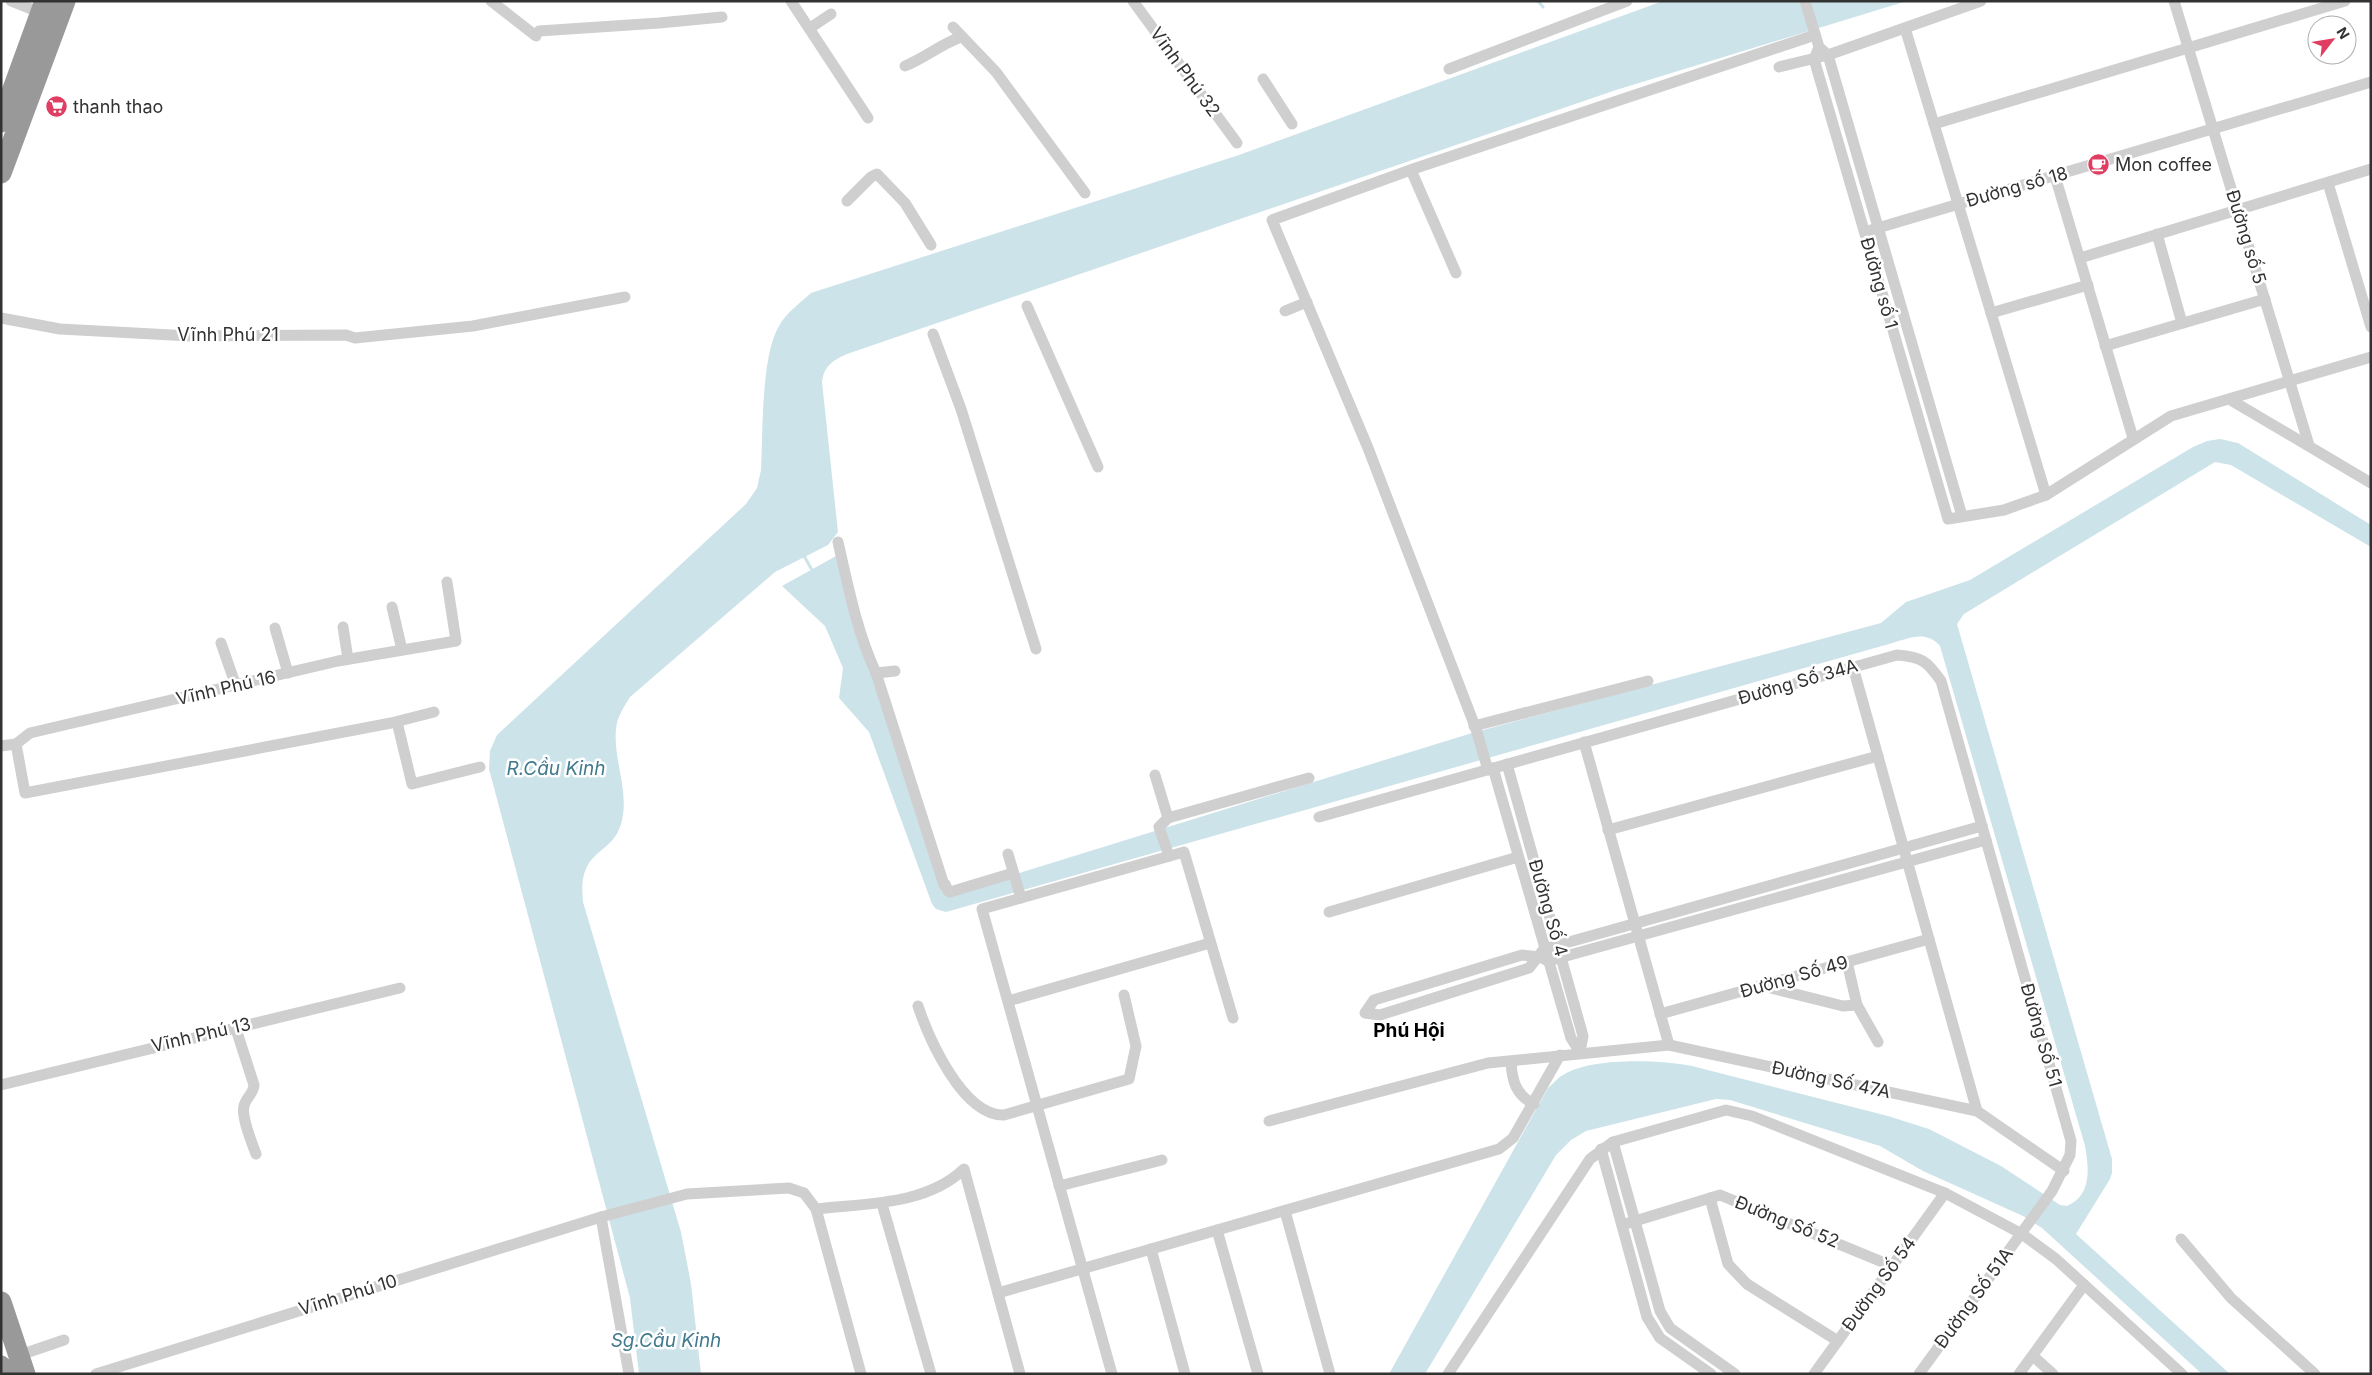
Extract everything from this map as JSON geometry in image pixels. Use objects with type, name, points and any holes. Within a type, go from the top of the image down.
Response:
[{"type":"highway","points":[[1,173],[65,1]]},
{"type":"highway","points":[[1,122],[6,93],[43,7]]},
{"type":"highway","points":[[1,1302],[22,1364]]},
{"type":"highway","points":[[1,1366],[4,1374]]},
{"type":"street","points":[[11,1],[43,7]]},
{"type":"street","points":[[491,1],[538,33],[722,17]]},
{"type":"street","points":[[791,1],[868,118]]},
{"type":"street","name":"Vĩnh Phú 32","points":[[1133,1],[1237,143]]},
{"type":"street","points":[[1449,69],[1627,1]]},
{"type":"street","name":"Đường số 1","points":[[1805,1],[1814,31],[1824,51],[1878,228],[1962,516],[1948,519],[1814,59]]},
{"type":"street","points":[[1779,67],[1814,59],[1824,51],[1905,28],[1981,1]]},
{"type":"street","name":"Đường số 5","points":[[2174,1],[2309,445]]},
{"type":"street","points":[[1934,124],[2345,1]]},
{"type":"street","points":[[810,28],[831,14]]},
{"type":"street","points":[[953,27],[996,72],[1085,193]]},
{"type":"street","points":[[1905,28],[2046,494]]},
{"type":"street","points":[[1580,1052],[1571,1038],[1544,956],[1518,857],[1475,728],[1368,448],[1272,220],[1814,31]]},
{"type":"street","points":[[905,66],[925,58],[947,42],[962,36]]},
{"type":"street","points":[[1263,80],[1292,124]]},
{"type":"street","name":"Đường số 18","points":[[1865,232],[2371,82]]},
{"type":"street","points":[[2080,258],[2371,169]]},
{"type":"street","points":[[1411,170],[1456,273]]},
{"type":"street","points":[[847,201],[871,177],[877,174],[905,203],[931,245]]},
{"type":"street","points":[[2055,176],[2133,438]]},
{"type":"street","points":[[2328,182],[2371,327]]},
{"type":"street","points":[[2157,234],[2182,323]]},
{"type":"street","points":[[1991,314],[2088,285]]},
{"type":"street","name":"Vĩnh Phú 21","points":[[1,318],[60,329],[190,336],[346,335],[355,338],[473,326],[625,297]]},
{"type":"street","points":[[2105,346],[2265,299]]},
{"type":"street","points":[[1285,311],[1307,302]]},
{"type":"street","points":[[1026,306],[1098,467]]},
{"type":"street","points":[[933,334],[961,409],[1036,649]]},
{"type":"street","points":[[1962,516],[2004,510],[2046,494],[2170,416],[2371,357]]},
{"type":"street","points":[[2229,399],[2371,483]]},
{"type":"street","points":[[838,542],[860,630],[876,673],[944,884],[950,892],[1013,874]]},
{"type":"street","name":"Vĩnh Phú 16","points":[[1,746],[16,744],[30,733],[348,659],[456,641],[447,582]]},
{"type":"street","points":[[392,606],[402,650]]},
{"type":"street","points":[[342,627],[348,659]]},
{"type":"street","points":[[275,628],[288,673]]},
{"type":"street","points":[[221,643],[236,686]]},
{"type":"street","name":"Đường Số 34A","points":[[1318,817],[1489,766],[1506,764],[1897,655],[1915,656],[1929,664],[1941,681],[1986,840]]},
{"type":"street","points":[[1853,667],[1977,1111]]},
{"type":"street","points":[[876,673],[895,672]]},
{"type":"street","points":[[1475,728],[1648,681]]},
{"type":"street","points":[[16,744],[25,793],[397,722],[434,712]]},
{"type":"street","points":[[397,722],[412,784],[480,767]]},
{"type":"street","points":[[1584,742],[1668,1045]]},
{"type":"street","points":[[1608,830],[1878,756]]},
{"type":"street","name":"Đường Số 4","points":[[1506,764],[1583,1036],[1580,1052]]},
{"type":"street","points":[[1155,774],[1168,818]]},
{"type":"street","points":[[1168,854],[1159,827],[1168,818],[1309,778]]},
{"type":"street","points":[[1982,826],[1558,945],[1544,956],[1529,968],[1380,1015],[1365,1013],[1374,1000],[1522,955],[1544,956],[1562,958],[1986,840]]},
{"type":"street","name":"Đường Số 51","points":[[1986,840],[2071,1141],[2070,1155],[2064,1170],[2030,1223]]},
{"type":"street","points":[[1112,1374],[982,909],[1168,854],[1184,852],[1233,1018]]},
{"type":"street","points":[[1008,854],[1021,896]]},
{"type":"street","points":[[1329,912],[1518,857]]},
{"type":"street","name":"Đường Số 49","points":[[1660,1014],[1929,939]]},
{"type":"street","points":[[1008,1001],[1210,943]]},
{"type":"street","points":[[1847,962],[1857,1005],[1878,1042]]},
{"type":"street","points":[[1761,986],[1843,1006],[1857,1005]]},
{"type":"street","name":"Vĩnh Phú 13","points":[[1,1084],[235,1026],[400,988]]},
{"type":"street","points":[[918,1006],[945,1063],[964,1094],[977,1106],[997,1116],[1129,1079],[1136,1046],[1124,996]]},
{"type":"street","points":[[235,1026],[254,1085],[254,1092],[245,1102],[243,1109],[256,1154]]},
{"type":"street","name":"Đường Số 47A","points":[[1269,1121],[1488,1063],[1511,1062],[1580,1052],[1668,1045],[1977,1111],[2064,1170]]},
{"type":"street","points":[[998,1292],[1499,1149],[1513,1138],[1534,1104],[1560,1055]]},
{"type":"street","points":[[1511,1062],[1512,1080],[1524,1099],[1534,1104]]},
{"type":"street","points":[[1448,1374],[1590,1159],[1601,1149],[1613,1142],[1726,1110],[1752,1116],[1945,1194],[2022,1234],[2056,1259],[2182,1374]]},
{"type":"street","points":[[1613,1142],[1660,1311],[1670,1328],[1735,1374]]},
{"type":"street","points":[[1601,1149],[1647,1317],[1660,1338],[1711,1374]]},
{"type":"street","points":[[1059,1186],[1162,1160]]},
{"type":"street","points":[[861,1374],[816,1209],[901,1201],[943,1184],[964,1169],[1020,1374]]},
{"type":"street","name":"Vĩnh Phú 10","points":[[96,1374],[605,1216],[683,1195],[789,1188],[804,1193],[816,1209]]},
{"type":"street","name":"Đường Số 54","points":[[1814,1374],[1945,1194]]},
{"type":"street","name":"Đường Số 52","points":[[1622,1225],[1720,1195],[1892,1266]]},
{"type":"street","points":[[1710,1198],[1728,1264],[1747,1284],[1838,1341]]},
{"type":"street","points":[[882,1204],[931,1374]]},
{"type":"street","points":[[1285,1211],[1330,1374]]},
{"type":"street","points":[[605,1216],[629,1374]]},
{"type":"street","name":"Đường Số 51A","points":[[1919,1374],[2030,1223]]},
{"type":"street","points":[[1217,1230],[1258,1374]]},
{"type":"street","points":[[2180,1239],[2231,1298],[2315,1374]]},
{"type":"street","points":[[1151,1249],[1186,1374]]},
{"type":"street","points":[[2019,1374],[2084,1285]]},
{"type":"street","points":[[22,1364],[64,1340]]},
{"type":"street","points":[[2033,1356],[2053,1374]]},
{"type":"water","name":"R.Cầu Kinh","points":[[1663,1],[1907,1],[1616,90],[847,354],[827,368],[822,382],[838,532],[828,545],[775,572],[630,697],[619,716],[616,729],[617,752],[624,797],[622,820],[618,832],[612,841],[597,854],[585,870],[583,902],[681,1232],[691,1284],[701,1374],[639,1374],[630,1298],[489,769],[490,751],[497,735],[746,504],[757,488],[761,470],[766,375],[773,339],[782,321],[811,293],[1239,155]]},
{"type":"water","points":[[2220,439],[2238,443],[2371,525],[2371,547],[2231,465],[2215,462],[1964,614],[1957,624],[2112,1159],[2110,1179],[2076,1234],[2230,1374],[2202,1374],[2042,1228],[2023,1216],[1923,1171],[1880,1146],[1730,1100],[1716,1099],[1586,1131],[1571,1140],[1556,1155],[1425,1374],[1389,1374],[1548,1088],[1563,1075],[1591,1065],[1644,1061],[1692,1066],[1888,1116],[1929,1129],[2001,1166],[2060,1205],[2067,1206],[2081,1195],[2085,1188],[2088,1172],[2085,1146],[1940,646],[1934,641],[1922,637],[1910,638],[946,912],[936,909],[932,904],[869,732],[839,698],[843,668],[825,626],[782,586],[836,556],[951,894],[1472,733],[1881,623],[1906,602],[1970,580],[2193,447],[2207,441]]},
{"type":"waterway","points":[[1538,1],[1543,7]]},
{"type":"waterway","points":[[803,554],[813,572]]},
{"type":"place","name":"thanh thao","points":[[57,107]]},
{"type":"place","name":"Mon coffee","points":[[2099,165]]},
{"type":"district","name":"Phú Hội","points":[[1409,1030]]},
{"type":"water label","name":"Sg.Cầu Kinh","points":[[666,1340]]}]
